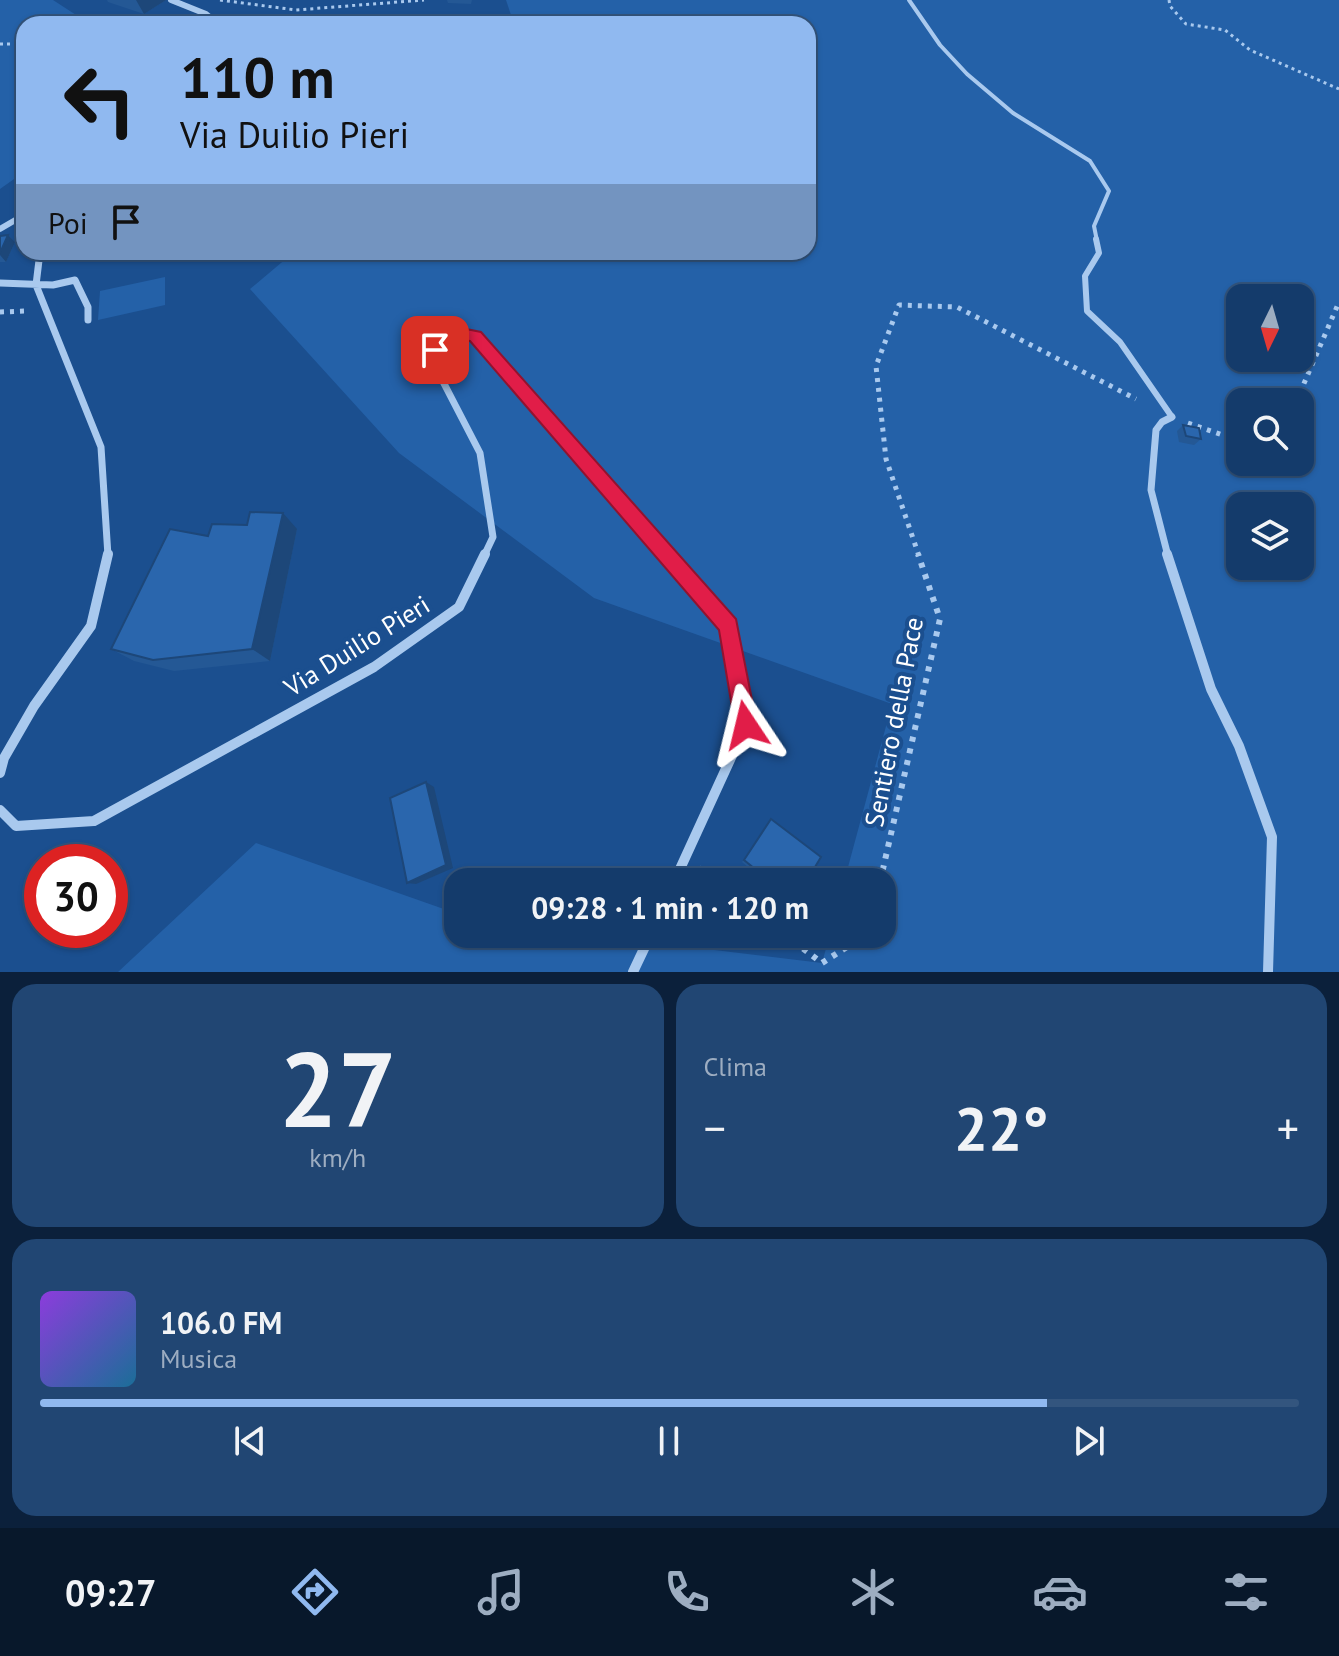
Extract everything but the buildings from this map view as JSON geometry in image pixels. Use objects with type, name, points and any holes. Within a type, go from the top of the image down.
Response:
[{"type":"street","points":[[171,0],[208,16]]},
{"type":"street","points":[[0,773],[4,758],[34,706],[91,626],[108,557],[101,447],[36,285],[39,260]]},
{"type":"street","points":[[0,283],[53,285],[75,280],[88,307],[88,320]]},
{"type":"street","name":"Via Duilio Pieri","points":[[0,810],[16,826],[94,821],[374,667],[459,607],[493,537],[480,453],[437,370],[435,350],[451,332],[475,336],[729,625],[746,725],[680,868]]},
{"type":"street","points":[[1172,417],[1162,422],[1156,430],[1151,490],[1166,550],[1211,689],[1239,746],[1272,837],[1268,972]]},
{"type":"street","points":[[633,972],[644,948]]},
{"type":"lane","points":[[909,0],[940,45],[967,74],[1013,113],[1090,161],[1109,191],[1094,226],[1099,253],[1085,276],[1087,311],[1120,342],[1172,417]]},
{"type":"path","points":[[220,0],[296,10],[424,0]]},
{"type":"path","points":[[1169,0],[1170,6],[1186,24],[1225,30],[1250,50],[1339,89]]},
{"type":"path","points":[[1302,388],[1339,302]]},
{"type":"path","name":"Sentiero della Pace","points":[[883,868],[940,619],[886,459],[876,366],[899,305],[957,307],[1172,417]]},
{"type":"path","points":[[0,312],[45,310]]},
{"type":"path","points":[[1172,417],[1226,436]]},
{"type":"path","points":[[802,948],[822,963],[845,948]]},
{"type":"shaded area","points":[[0,0],[53,0],[78,16],[16,16],[16,178],[0,189]]},
{"type":"shaded area","points":[[506,0],[1339,0],[1339,972],[118,972],[256,843],[444,909],[444,948],[698,948],[822,963],[826,948],[896,948],[896,868],[848,868],[892,704],[594,598],[399,453],[250,289],[284,260],[816,260],[816,16],[511,16]]},
{"type":"shaded area","points":[[165,277],[165,305],[98,320],[100,291]]},
{"type":"route","points":[[435,350],[451,332],[475,336],[729,625],[746,725]]}]
